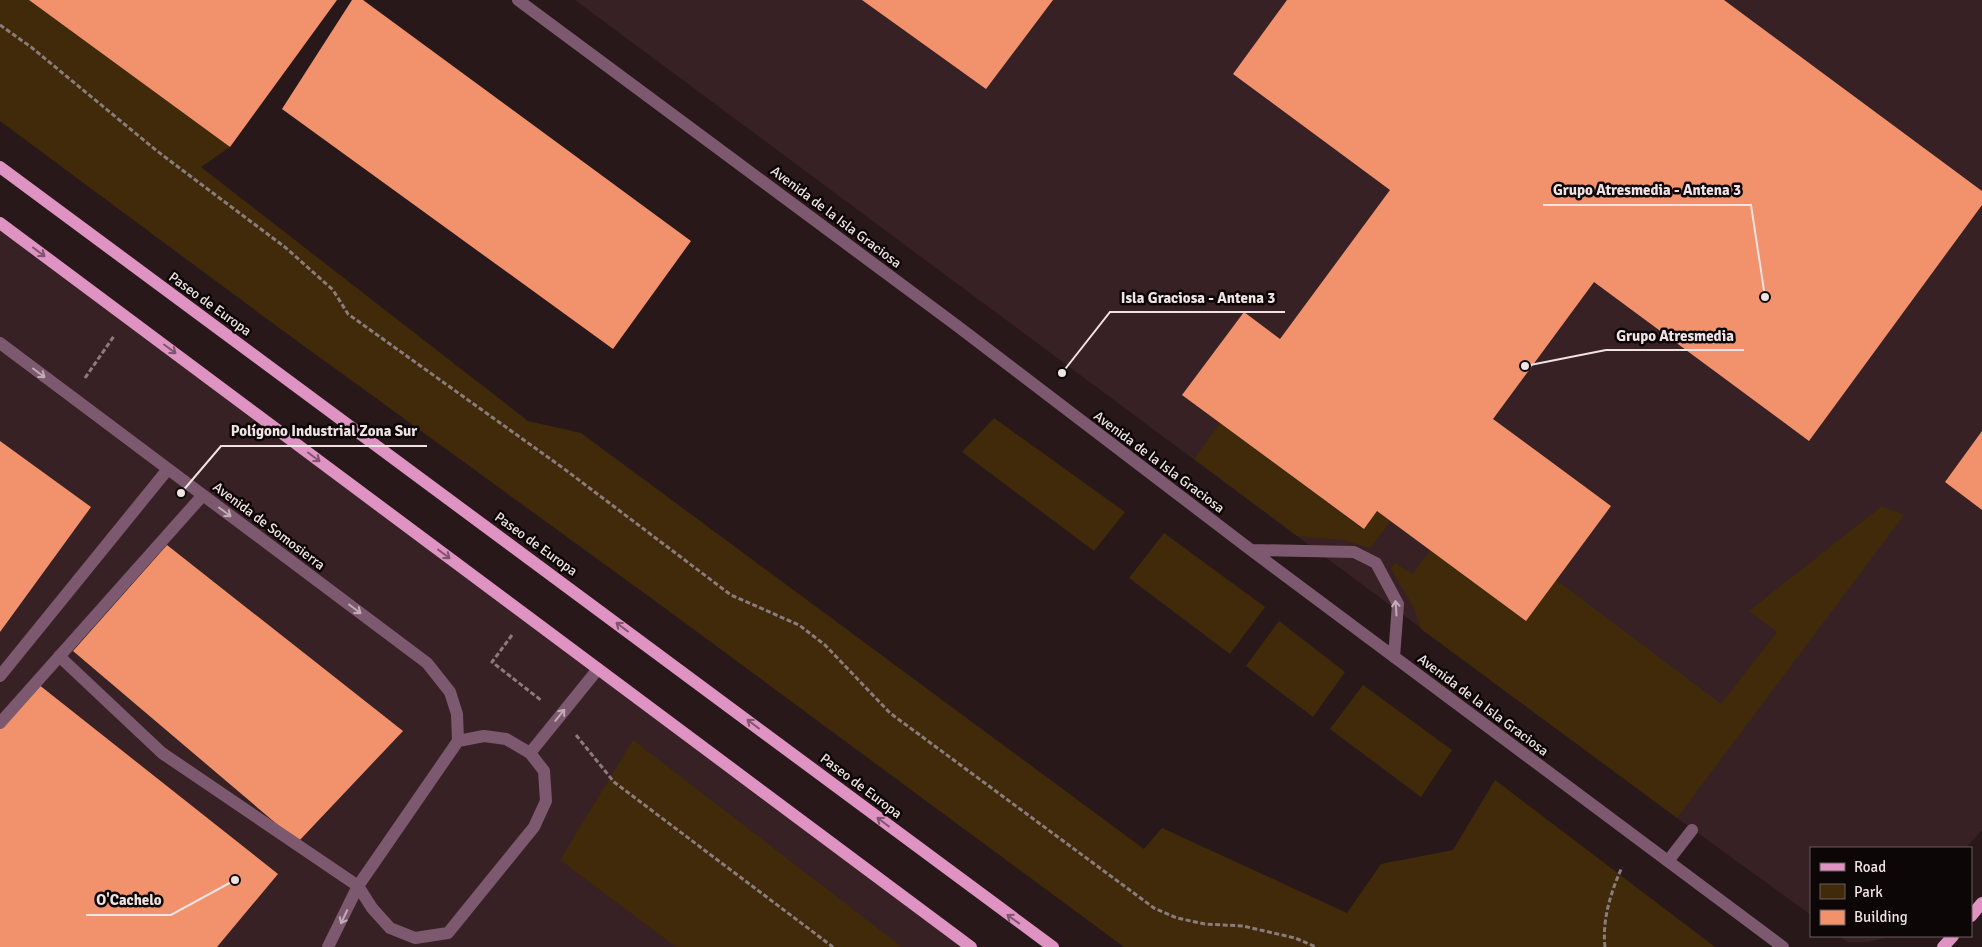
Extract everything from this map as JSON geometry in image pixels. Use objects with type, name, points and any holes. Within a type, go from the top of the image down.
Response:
[{"type":"main road","name":"Paseo de Europa","points":[[0,167],[1053,947]]},
{"type":"main road","points":[[0,223],[971,947]]},
{"type":"main road","points":[[1972,915],[1982,903]]},
{"type":"main road","points":[[1943,947],[1952,937]]},
{"type":"street","name":"Avenida de la Isla Graciosa","points":[[518,0],[956,325],[1251,550],[1783,947]]},
{"type":"street","name":"Avenida de Somosierra","points":[[0,343],[427,663],[450,692],[456,714],[458,741]]},
{"type":"street","points":[[0,676],[168,469]]},
{"type":"street","points":[[0,722],[203,495]]},
{"type":"street","points":[[1251,550],[1354,552],[1376,562],[1398,604],[1394,657]]},
{"type":"street","points":[[59,656],[162,753],[358,886],[372,908],[390,928],[415,938],[448,933]]},
{"type":"street","points":[[530,753],[598,669]]},
{"type":"street","points":[[328,947],[358,886],[458,741],[484,736],[506,739],[530,753],[544,771],[546,801],[534,827],[448,933],[427,947]]},
{"type":"street","points":[[1668,861],[1692,830]]},
{"type":"path","points":[[0,25],[31,47],[157,151],[286,248],[333,290],[348,314],[564,468],[731,595],[799,626],[825,645],[890,713],[1154,908],[1177,918],[1206,924],[1243,926],[1295,938],[1316,947]]},
{"type":"path","points":[[527,615],[492,662],[560,715],[614,782],[833,947]]},
{"type":"path","points":[[1606,947],[1606,916],[1610,893],[1622,867]]},
{"type":"shaded area","points":[[575,0],[1982,0],[1982,830],[1967,847],[1810,847],[1810,914],[1677,818]]},
{"type":"shaded area","points":[[0,223],[971,947],[0,947]]},
{"type":"shaded area","points":[[1840,937],[1887,937],[1869,942],[1848,942]]},
{"type":"green space","points":[[0,0],[29,0],[230,147],[201,167],[528,421],[581,433],[1144,849],[1162,828],[1347,913],[1381,864],[1453,850],[1495,780],[1715,947],[1124,947],[0,121]]},
{"type":"green space","points":[[994,418],[1125,512],[1094,551],[962,452]]},
{"type":"green space","points":[[1220,423],[1363,529],[1377,511],[1391,521],[1370,548],[1343,540],[1297,536],[1194,459]]},
{"type":"green space","points":[[1882,506],[1904,515],[1677,818],[1421,629],[1414,608],[1391,569],[1395,563],[1413,574],[1430,550],[1526,621],[1556,580],[1721,704],[1777,632],[1749,611]]},
{"type":"green space","points":[[1164,533],[1265,607],[1230,654],[1129,578]]},
{"type":"green space","points":[[1279,621],[1345,672],[1313,717],[1246,666]]},
{"type":"green space","points":[[1363,685],[1452,750],[1421,797],[1330,729]]},
{"type":"green space","points":[[633,740],[902,947],[676,947],[560,860]]},
{"type":"building","points":[[29,0],[337,0],[230,147]]},
{"type":"building","points":[[352,0],[363,0],[691,241],[613,349],[282,109]]},
{"type":"building","points":[[862,0],[1053,0],[986,89]]},
{"type":"building","points":[[1287,0],[1724,0],[1982,191],[1982,205],[1809,441],[1594,282],[1493,419],[1611,506],[1526,621],[1377,511],[1364,529],[1182,395],[1244,312],[1280,339],[1390,190],[1233,74]]},
{"type":"building","points":[[1982,431],[1982,510],[1945,482]]},
{"type":"building","points":[[0,441],[91,507],[0,632]]},
{"type":"building","points":[[167,545],[403,731],[298,842],[73,651]]},
{"type":"building","points":[[38,684],[278,874],[217,947],[0,947],[0,728]]},
{"type":"place","name":"Grupo Atresmedia - Antena 3","points":[[1765,297]]},
{"type":"place","name":"Grupo Atresmedia","points":[[1525,366]]},
{"type":"place","name":"Isla Graciosa - Antena 3","points":[[1062,373]]},
{"type":"place","name":"Polígono Industrial Zona Sur","points":[[181,493]]},
{"type":"place","name":"O'Cachelo","points":[[235,880]]}]
